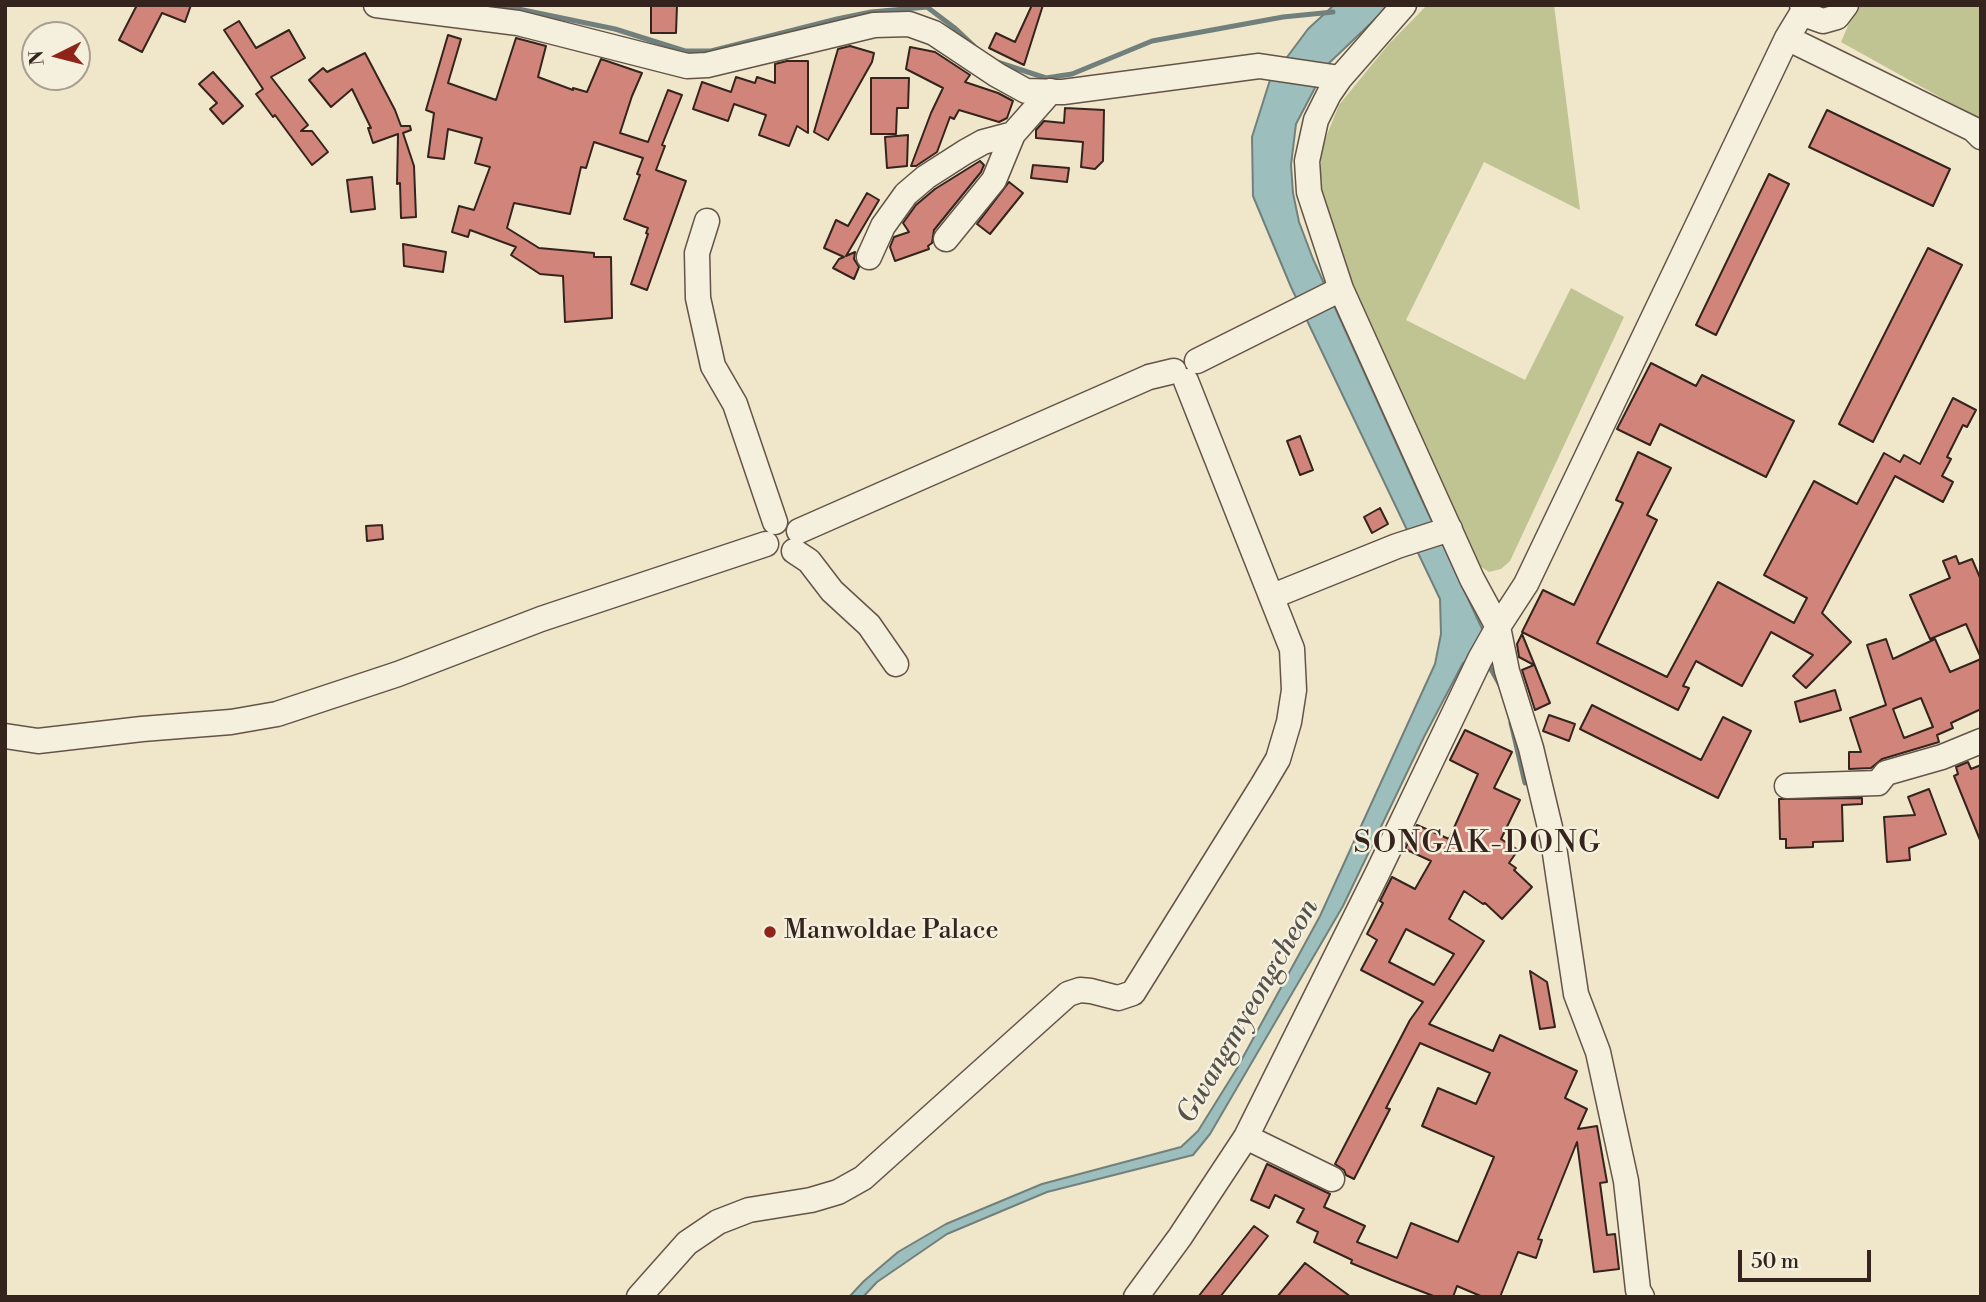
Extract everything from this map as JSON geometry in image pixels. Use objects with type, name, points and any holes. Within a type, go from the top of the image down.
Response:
[{"type":"street","points":[[376,5],[518,23],[687,66],[707,65],[874,25],[909,24],[934,33],[1026,91],[1051,91],[1212,71],[1273,67],[1331,77]]},
{"type":"street","points":[[1404,5],[1331,77],[1316,120],[1307,161],[1310,191],[1335,292],[1444,530],[1472,579],[1490,643],[1507,671],[1531,748],[1553,840],[1576,994],[1598,1052],[1626,1181],[1638,1290],[1642,1297]]},
{"type":"street","points":[[1136,1297],[1246,1138],[1490,643],[1526,584],[1803,8],[1816,19],[1830,20],[1842,12],[1846,5]]},
{"type":"street","points":[[1787,38],[1973,129],[1981,137]]},
{"type":"street","points":[[946,239],[994,180],[1013,134],[1051,91]]},
{"type":"street","points":[[869,257],[883,226],[906,194],[926,177],[965,152],[983,142],[1013,134]]},
{"type":"street","points":[[707,221],[697,253],[698,298],[713,366],[735,404],[770,533]]},
{"type":"street","points":[[797,541],[1149,377],[1186,371],[1296,310],[1335,292]]},
{"type":"street","points":[[639,1297],[687,1243],[718,1222],[749,1210],[811,1200],[838,1192],[863,1178],[1068,994],[1080,990],[1118,998],[1133,993],[1278,759],[1289,722],[1294,690],[1292,649],[1186,371]]},
{"type":"street","points":[[5,736],[38,741],[231,722],[277,714],[398,674],[770,533],[781,520],[792,522],[797,541],[809,561],[832,591],[869,625],[896,664]]},
{"type":"street","points":[[1273,596],[1444,530]]},
{"type":"street","points":[[1787,786],[1878,783],[1886,773],[1942,757],[1981,741]]},
{"type":"street","points":[[1246,1138],[1332,1179]]},
{"type":"green space","points":[[1427,5],[1554,5],[1580,210],[1484,162],[1406,320],[1525,380],[1571,288],[1624,317],[1510,561],[1501,569],[1489,572],[1480,566],[1328,229],[1319,186],[1322,147],[1339,105],[1388,45]]},
{"type":"green space","points":[[1861,5],[1981,5],[1981,120],[1841,42],[1855,10]]},
{"type":"water","points":[[1334,5],[1390,5],[1327,65],[1296,124],[1291,165],[1299,222],[1313,259],[1485,635],[1474,656],[1463,663],[1424,737],[1343,906],[1210,1134],[1193,1155],[1047,1192],[947,1234],[877,1282],[863,1297],[849,1297],[898,1252],[946,1224],[1042,1184],[1181,1147],[1198,1131],[1236,1070],[1320,916],[1435,664],[1441,634],[1440,599],[1291,287],[1253,196],[1252,137],[1270,80],[1308,29]]},
{"type":"building","points":[[137,5],[191,5],[185,22],[162,13],[142,52],[119,40]]},
{"type":"building","points":[[651,5],[677,5],[676,33],[651,33]]},
{"type":"building","points":[[1032,5],[1043,5],[1024,65],[989,48],[996,33],[1015,42]]},
{"type":"building","points":[[239,21],[256,48],[289,30],[305,58],[271,77],[308,125],[301,131],[312,131],[328,152],[312,165],[256,94],[263,89],[224,30]]},
{"type":"building","points":[[448,35],[461,39],[448,83],[496,100],[516,38],[546,46],[538,77],[573,90],[587,92],[601,59],[642,73],[620,133],[648,142],[668,90],[682,95],[662,145],[665,146],[656,170],[686,181],[647,290],[631,284],[648,228],[624,219],[640,175],[637,174],[643,158],[594,142],[586,168],[581,167],[570,214],[514,203],[507,228],[539,248],[594,253],[594,257],[611,257],[612,318],[565,322],[563,276],[540,274],[511,255],[516,247],[470,230],[468,237],[452,232],[459,206],[474,210],[490,167],[475,163],[482,138],[448,129],[444,159],[428,157],[434,113],[426,110]]},
{"type":"building","points":[[850,46],[874,53],[872,62],[828,140],[814,132],[838,49]]},
{"type":"building","points":[[910,47],[935,52],[970,75],[965,82],[1013,101],[1007,118],[999,122],[959,110],[954,119],[950,117],[937,152],[916,166],[911,166],[943,88],[906,69]]},
{"type":"building","points":[[365,53],[401,126],[410,126],[411,130],[403,133],[414,166],[416,217],[401,218],[400,183],[397,184],[398,134],[373,143],[368,128],[371,128],[352,89],[331,107],[309,80],[323,68],[327,72]]},
{"type":"building","points":[[808,61],[808,133],[797,126],[789,146],[759,135],[766,115],[734,104],[728,121],[693,109],[702,82],[731,92],[736,77],[755,83],[757,77],[775,83],[775,64]]},
{"type":"building","points":[[213,72],[243,106],[223,124],[210,109],[217,103],[199,84]]},
{"type":"building","points":[[871,78],[909,78],[908,108],[897,108],[896,134],[871,134]]},
{"type":"building","points":[[1065,108],[1104,110],[1103,161],[1095,169],[1081,167],[1083,142],[1036,138],[1036,130],[1044,121],[1064,123]]},
{"type":"building","points":[[1827,110],[1950,169],[1933,206],[1809,147]]},
{"type":"building","points":[[908,135],[907,166],[887,168],[885,137]]},
{"type":"building","points":[[980,161],[984,165],[981,172],[934,230],[929,249],[895,261],[890,247],[894,237],[909,232],[903,223],[916,205],[935,189]]},
{"type":"building","points":[[1033,165],[1069,168],[1067,182],[1031,178]]},
{"type":"building","points":[[1769,174],[1789,184],[1716,335],[1696,325]]},
{"type":"building","points":[[372,177],[375,209],[351,212],[347,180]]},
{"type":"building","points":[[1009,182],[1023,193],[990,234],[977,224]]},
{"type":"building","points":[[867,193],[879,200],[846,256],[855,252],[854,259],[859,267],[854,279],[833,268],[839,259],[844,257],[824,248],[836,220],[848,226]]},
{"type":"building","points":[[403,244],[446,252],[443,272],[404,266]]},
{"type":"building","points":[[1928,248],[1962,265],[1873,442],[1839,424]]},
{"type":"building","points":[[1651,363],[1696,386],[1702,375],[1794,421],[1766,477],[1660,424],[1650,445],[1617,429]]},
{"type":"building","points":[[1953,398],[1976,410],[1967,427],[1963,425],[1947,457],[1951,459],[1942,476],[1953,482],[1943,502],[1895,476],[1822,613],[1851,642],[1806,688],[1793,676],[1813,655],[1771,632],[1742,686],[1696,661],[1683,686],[1689,688],[1678,710],[1522,632],[1543,590],[1574,605],[1623,503],[1616,500],[1638,452],[1671,468],[1647,515],[1657,520],[1597,643],[1667,677],[1718,582],[1794,623],[1807,598],[1764,575],[1814,481],[1857,504],[1884,453],[1900,462],[1904,455],[1920,464]]},
{"type":"building","points":[[1300,436],[1313,470],[1300,475],[1287,441]]},
{"type":"building","points":[[1380,508],[1388,524],[1372,533],[1364,517]]},
{"type":"building","points":[[382,525],[383,539],[367,541],[366,526]]},
{"type":"building","points":[[1956,556],[1959,564],[1972,559],[1981,580],[1981,658],[1966,624],[1930,639],[1910,595],[1950,578],[1943,561]]},
{"type":"building","points":[[1522,634],[1550,703],[1535,710],[1522,670],[1534,665],[1519,657],[1517,644]]},
{"type":"building","points":[[1886,639],[1893,659],[1935,639],[1950,672],[1981,659],[1981,709],[1951,723],[1953,728],[1937,735],[1939,742],[1882,759],[1871,768],[1849,769],[1849,752],[1861,752],[1850,718],[1886,705],[1867,645]],"holes":[[[1921,698],[1933,727],[1904,738],[1893,709]]]},
{"type":"building","points":[[1835,690],[1841,710],[1800,722],[1795,702]]},
{"type":"building","points":[[1592,705],[1701,760],[1723,717],[1751,731],[1718,798],[1580,729]]},
{"type":"building","points":[[1549,715],[1575,724],[1569,741],[1543,731]]},
{"type":"building","points":[[1465,730],[1512,752],[1494,788],[1520,800],[1501,839],[1518,850],[1509,863],[1532,887],[1502,919],[1485,903],[1464,891],[1449,919],[1484,941],[1429,1024],[1493,1051],[1500,1035],[1577,1071],[1565,1098],[1587,1109],[1578,1129],[1597,1126],[1607,1182],[1600,1183],[1607,1235],[1615,1234],[1619,1269],[1594,1272],[1577,1142],[1538,1239],[1542,1240],[1536,1258],[1518,1252],[1500,1297],[1483,1297],[1457,1286],[1453,1297],[1436,1297],[1392,1280],[1351,1263],[1352,1260],[1314,1242],[1318,1232],[1297,1222],[1304,1209],[1275,1195],[1269,1208],[1251,1200],[1267,1164],[1330,1194],[1324,1207],[1365,1226],[1357,1242],[1397,1258],[1411,1223],[1458,1242],[1494,1157],[1422,1126],[1438,1088],[1476,1104],[1490,1073],[1420,1043],[1386,1108],[1390,1109],[1354,1179],[1335,1164],[1410,1020],[1423,1002],[1361,970],[1377,940],[1367,934],[1383,903],[1380,901],[1392,877],[1415,889],[1431,861],[1405,849],[1417,825],[1449,839],[1478,774],[1450,760]],"holes":[[[1406,929],[1454,954],[1434,985],[1389,962]]]},
{"type":"building","points":[[1968,762],[1971,769],[1981,765],[1980,840],[1954,776],[1958,774],[1956,767]]},
{"type":"building","points":[[1929,789],[1946,834],[1909,848],[1910,860],[1887,862],[1884,817],[1915,815],[1908,797]]},
{"type":"building","points":[[1862,798],[1862,804],[1842,805],[1843,841],[1813,842],[1813,847],[1786,848],[1786,839],[1780,839],[1779,799]]},
{"type":"building","points":[[1530,971],[1547,982],[1555,1027],[1540,1029]]},
{"type":"building","points":[[1254,1226],[1268,1236],[1220,1297],[1198,1297]]},
{"type":"building","points":[[1305,1263],[1351,1297],[1277,1297]]},
{"type":"waterway","points":[[499,5],[615,29],[685,51],[711,51],[871,12],[927,7],[975,47]]},
{"type":"waterway","points":[[997,62],[1046,78],[1072,74],[1152,41],[1283,17],[1333,12]]},
{"type":"waterway","points":[[1487,662],[1501,687]]},
{"type":"waterway","points":[[1511,723],[1525,783]]},
{"type":"place","name":"Manwoldae Palace","points":[[770,932]]},
{"type":"district","name":"SONGAK-DONG","points":[[1478,845]]},
{"type":"water label","name":"Gwangmyeongcheon","points":[[1249,1012]]}]
